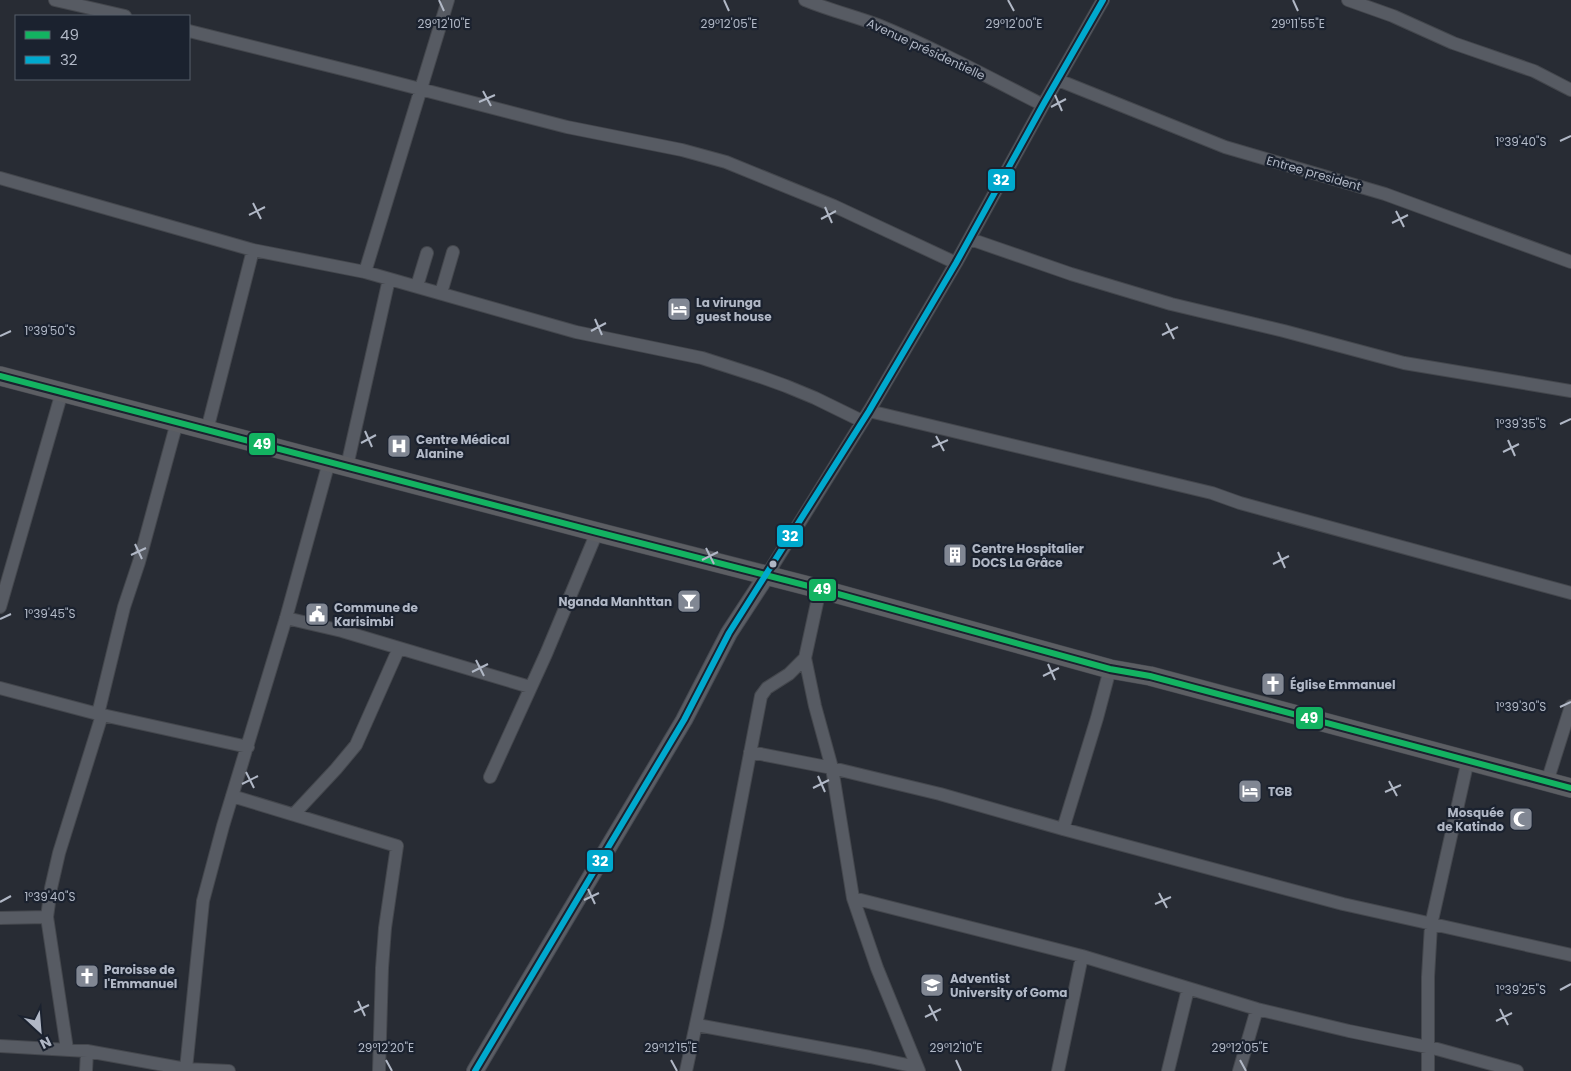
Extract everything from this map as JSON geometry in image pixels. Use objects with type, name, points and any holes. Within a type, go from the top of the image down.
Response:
[{"type":"highway","points":[[0,376],[767,575],[1110,669],[1150,676],[1571,788]]},
{"type":"main road","points":[[475,1071],[684,720],[729,633],[767,575]]},
{"type":"street","points":[[55,0],[121,15]]},
{"type":"street","points":[[365,272],[448,0]]},
{"type":"street","name":"Avenue présidentielle","points":[[806,0],[880,26],[1043,105]]},
{"type":"street","points":[[767,575],[956,263],[1103,0]]},
{"type":"street","points":[[1348,0],[1393,16],[1453,42],[1534,71],[1571,90]]},
{"type":"street","points":[[190,32],[567,127],[682,150],[726,162],[834,206],[956,263]]},
{"type":"street","name":"Entree president","points":[[1058,80],[1225,148],[1385,194],[1571,262]]},
{"type":"street","points":[[0,178],[253,250],[365,272],[576,332],[672,351],[718,363],[865,416],[1212,493],[1249,505],[1571,593]]},
{"type":"street","points":[[970,239],[1071,274],[1171,304],[1284,331],[1404,363],[1571,392]]},
{"type":"street","points":[[207,430],[253,250]]},
{"type":"street","points":[[441,293],[454,252]]},
{"type":"street","points":[[417,286],[427,253]]},
{"type":"street","points":[[347,466],[390,279]]},
{"type":"street","points":[[0,607],[62,392]]},
{"type":"street","points":[[67,1050],[47,917],[51,888],[59,853],[100,715],[124,607],[139,562],[177,422]]},
{"type":"street","points":[[186,1068],[203,900],[232,796],[286,618],[329,462]]},
{"type":"street","points":[[490,777],[546,654],[597,532]]},
{"type":"street","points":[[820,589],[805,658],[815,706],[832,768],[853,898],[877,968],[918,1069]]},
{"type":"street","points":[[286,618],[342,631],[530,687]]},
{"type":"street","points":[[294,814],[336,769],[356,744],[399,648]]},
{"type":"street","points":[[686,1071],[761,696],[767,688],[789,674],[805,658]]},
{"type":"street","points":[[1063,829],[1110,669]]},
{"type":"street","points":[[0,688],[100,715],[248,747]]},
{"type":"street","points":[[1547,782],[1571,706]]},
{"type":"street","points":[[750,752],[832,768],[940,794],[1334,902],[1571,955]]},
{"type":"street","points":[[1428,1071],[1428,977],[1431,925],[1468,760]]},
{"type":"street","points":[[232,796],[397,846],[385,928],[379,1071]]},
{"type":"street","points":[[853,898],[1082,956],[1257,1009],[1428,1047],[1517,1071]]},
{"type":"street","points":[[0,918],[47,917]]},
{"type":"street","points":[[1058,1071],[1082,956]]},
{"type":"street","points":[[1168,1071],[1188,989]]},
{"type":"street","points":[[1240,1071],[1257,1009]]},
{"type":"street","points":[[696,1025],[870,1057],[918,1069]]},
{"type":"street","points":[[0,1046],[87,1051],[186,1068],[229,1071]]},
{"type":"street","points":[[86,1071],[87,1051]]},
{"type":"transit line","name":"32","points":[[475,1071],[684,720],[729,633],[869,411],[956,263],[1103,0]]},
{"type":"transit line","name":"49","points":[[0,376],[820,589],[1110,669],[1150,676],[1571,788]]},
{"type":"place","name":"La virunga guest house","points":[[679,309]]},
{"type":"place","name":"Centre Médical Alanine","points":[[399,446]]},
{"type":"place","name":"Centre Hospitalier DOCS La Grâce","points":[[955,555]]},
{"type":"place","name":"Nganda Manhttan","points":[[689,601]]},
{"type":"place","name":"Commune de Karisimbi","points":[[317,614]]},
{"type":"place","name":"Église Emmanuel","points":[[1273,684]]},
{"type":"place","name":"TGB","points":[[1250,791]]},
{"type":"place","name":"Mosquée de Katindo","points":[[1521,819]]},
{"type":"place","name":"Paroisse de l'Emmanuel","points":[[87,976]]},
{"type":"place","name":"Adventist University of Goma","points":[[932,985]]}]
